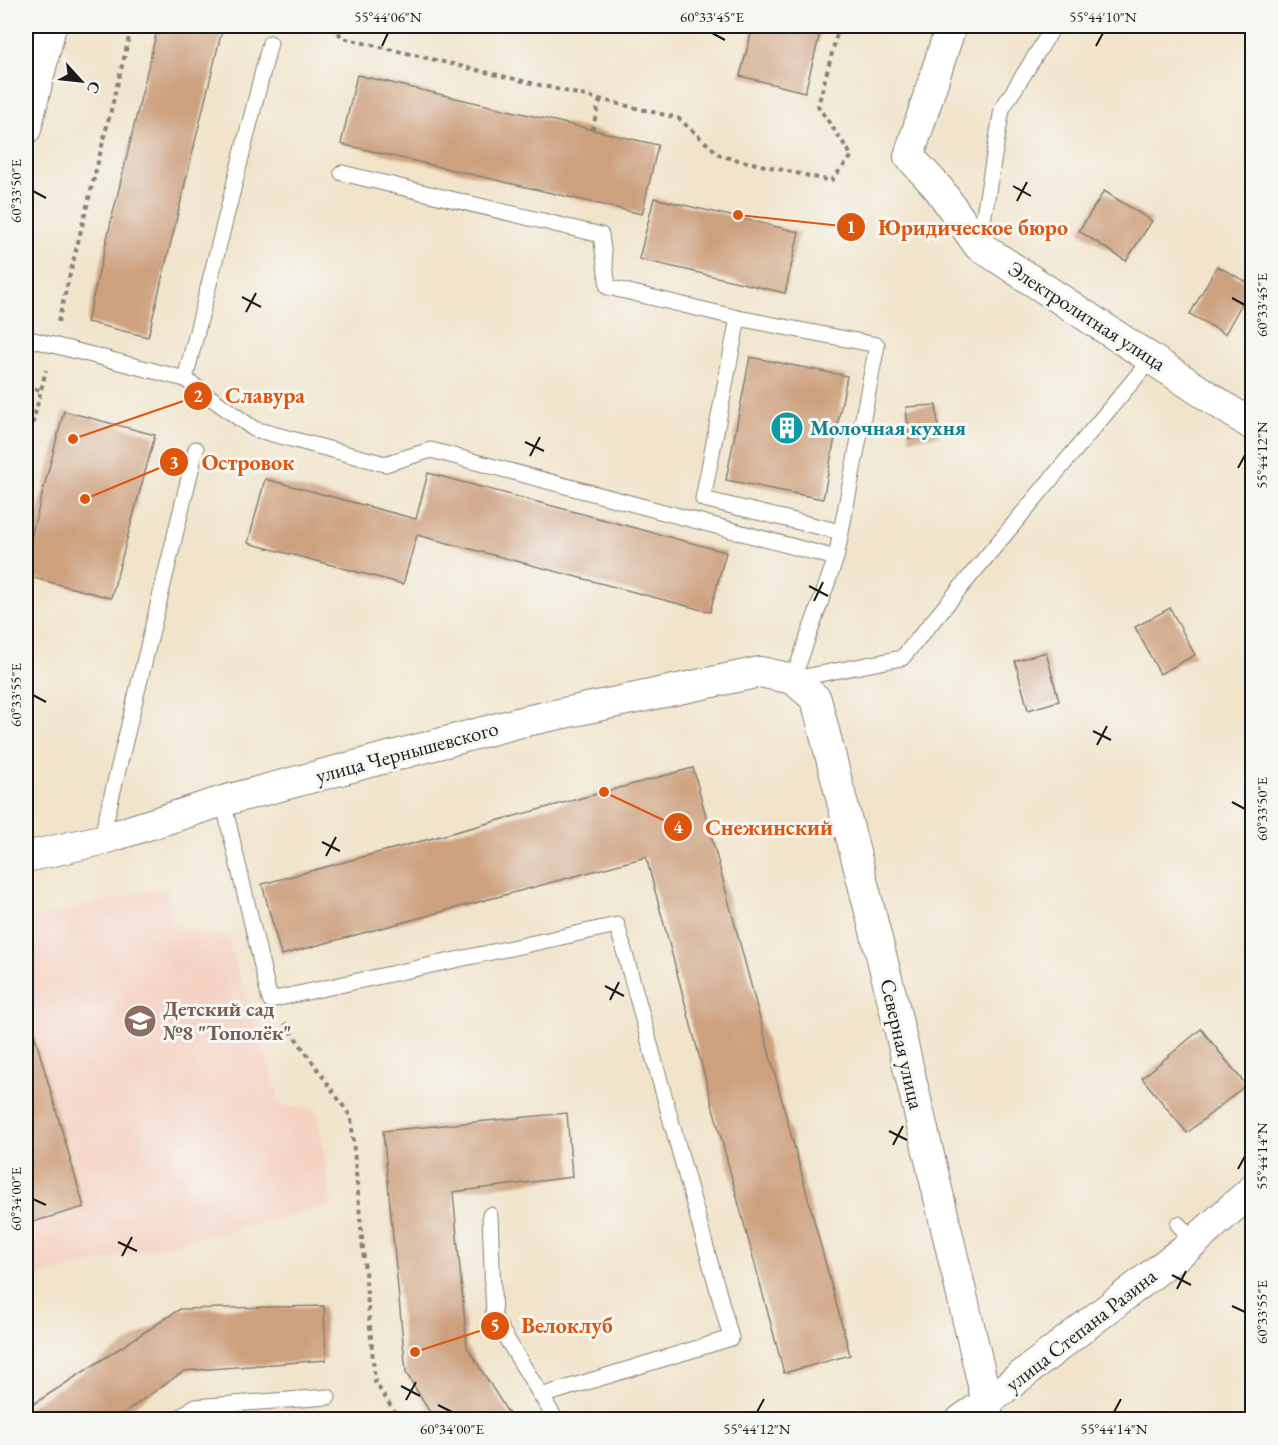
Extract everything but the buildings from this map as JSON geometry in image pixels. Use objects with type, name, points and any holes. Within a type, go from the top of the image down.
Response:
[{"type":"street","points":[[26,129],[51,26]]},
{"type":"street","name":"Электролитная улица","points":[[951,26],[909,156],[939,189],[978,245],[1252,425]]},
{"type":"street","name":"улица Чернышевского","points":[[26,857],[100,840],[223,801],[521,722],[760,672],[794,679]]},
{"type":"street","name":"Северная улица","points":[[794,679],[816,699],[893,1002],[987,1411]]},
{"type":"street","name":"улица Степана Разина","points":[[961,1419],[987,1411],[1186,1233],[1252,1190]]},
{"type":"lane","points":[[978,245],[1002,109],[1052,28],[1056,26]]},
{"type":"lane","points":[[185,379],[270,43]]},
{"type":"lane","points":[[342,173],[601,235],[608,287],[738,318],[878,345],[836,558],[794,679]]},
{"type":"lane","points":[[738,318],[703,499],[841,532]]},
{"type":"lane","points":[[26,338],[185,379],[254,429],[265,432],[385,464],[431,450],[836,558]]},
{"type":"lane","points":[[794,679],[902,658],[1152,358]]},
{"type":"lane","points":[[100,840],[196,449]]},
{"type":"lane","points":[[223,801],[270,1000],[617,925],[731,1338],[541,1396]]},
{"type":"lane","points":[[490,1215],[494,1318],[556,1419]]},
{"type":"lane","points":[[177,1419],[194,1407],[328,1397]]},
{"type":"path","points":[[26,450],[132,26]]},
{"type":"path","points":[[332,26],[343,38],[678,118],[721,156],[831,181],[852,156],[818,105],[839,26]]},
{"type":"path","points":[[592,130],[600,100]]},
{"type":"path","points":[[26,387],[40,390]]},
{"type":"path","points":[[270,1000],[351,1117],[375,1382],[400,1419]]},
{"type":"shaded area","name":"Детский сад №8 \"Тополёк\"","points":[[166,887],[171,925],[227,937],[281,1105],[317,1109],[332,1206],[26,1279],[26,919]]},
{"type":"green space","points":[[26,26],[41,26],[26,88]]},
{"type":"place","name":"Юридическое бюро","points":[[738,215]]},
{"type":"place","name":"Молочная кухня","points":[[787,428]]},
{"type":"place","name":"Славура","points":[[73,439]]},
{"type":"place","name":"Островок","points":[[85,499]]},
{"type":"place","name":"Снежинский","points":[[604,792]]},
{"type":"place","name":"Детский сад №8 \"Тополёк\"","points":[[140,1021]]},
{"type":"place","name":"Велоклуб","points":[[415,1352]]}]
